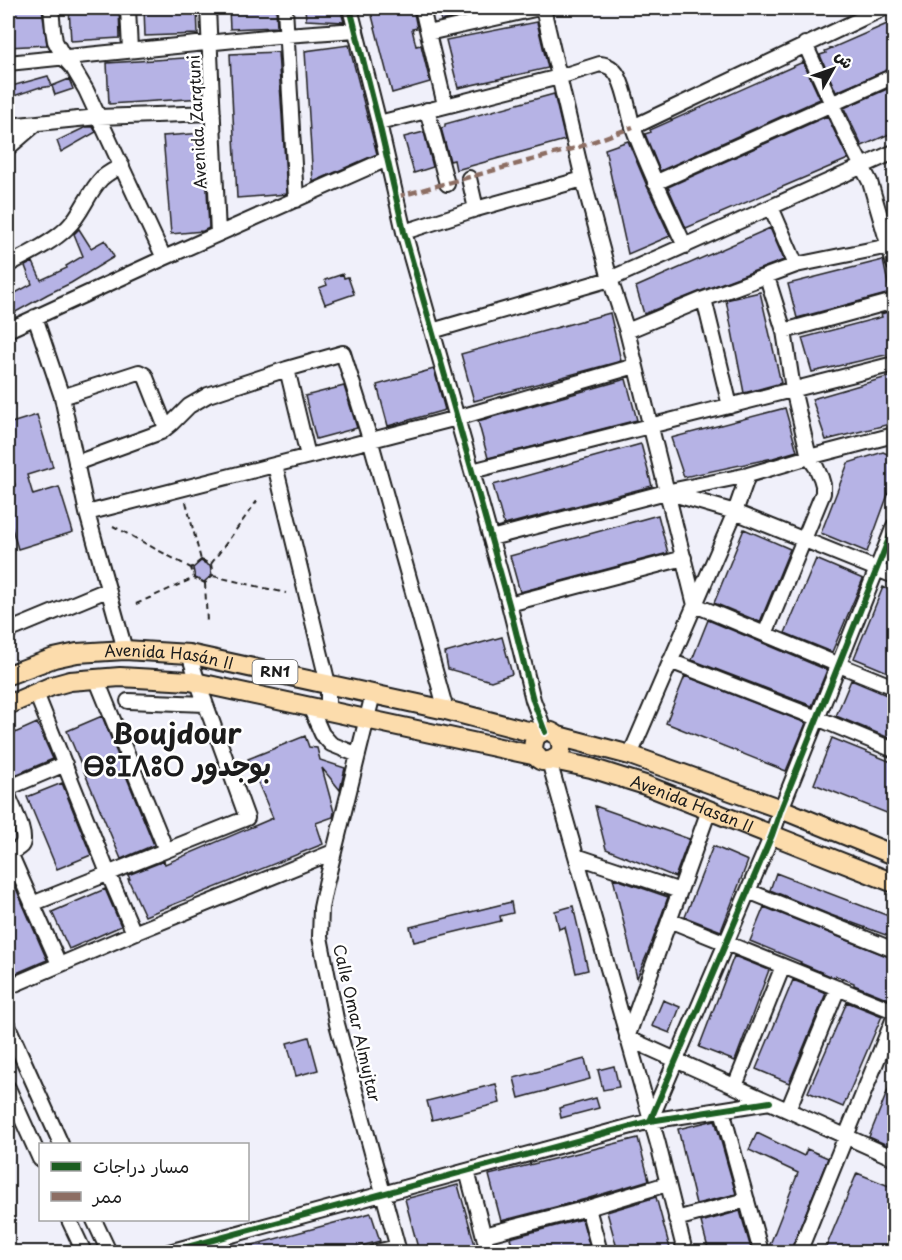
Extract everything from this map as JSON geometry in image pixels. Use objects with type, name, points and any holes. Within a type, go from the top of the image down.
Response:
[{"type":"main road","name":"Avenida Hasán II","points":[[8,675],[54,658],[77,653],[125,650],[189,654],[446,710],[630,755],[781,809],[894,855]]},
{"type":"main road","name":"Avenida Hasán II","points":[[8,705],[70,681],[131,678],[198,683],[591,768],[645,785],[894,883]]},
{"type":"main road","points":[[548,734],[562,744],[560,754],[546,759],[533,748],[533,744],[534,739],[548,734]]},
{"type":"street","points":[[51,8],[55,41],[64,58],[80,78],[164,258]]},
{"type":"street","points":[[128,8],[130,50]]},
{"type":"street","name":"Avenida Zarqtuni","points":[[208,8],[218,234]]},
{"type":"street","points":[[285,8],[297,200]]},
{"type":"street","points":[[350,8],[404,232],[509,604],[533,700],[548,734]]},
{"type":"street","points":[[422,8],[445,105]]},
{"type":"street","points":[[428,33],[541,8],[583,179],[610,279],[627,331],[695,605]]},
{"type":"street","points":[[633,127],[884,8]]},
{"type":"street","points":[[8,63],[356,30]]},
{"type":"street","points":[[805,44],[870,182],[892,245],[894,264]]},
{"type":"street","points":[[379,123],[607,64],[621,82],[633,127],[655,183],[685,246]]},
{"type":"street","points":[[655,183],[894,76]]},
{"type":"street","points":[[427,110],[447,184]]},
{"type":"street","points":[[8,126],[98,117],[213,113]]},
{"type":"street","points":[[8,148],[37,123]]},
{"type":"street","points":[[432,331],[610,279],[894,152]]},
{"type":"street","points":[[8,330],[387,159]]},
{"type":"street","points":[[8,265],[66,230],[101,179],[122,166]]},
{"type":"street","points":[[469,178],[476,209]]},
{"type":"street","points":[[404,232],[583,179]]},
{"type":"street","points":[[771,207],[796,265]]},
{"type":"street","points":[[627,331],[796,265],[892,245]]},
{"type":"street","points":[[765,634],[823,493],[821,478],[809,457],[793,389],[784,331],[768,277]]},
{"type":"street","points":[[704,299],[730,406]]},
{"type":"street","points":[[784,331],[894,301]]},
{"type":"street","points":[[35,317],[62,398],[87,513],[125,650]]},
{"type":"street","points":[[76,463],[154,435],[166,428],[189,406],[208,395],[343,353],[370,439],[446,710]]},
{"type":"street","points":[[472,471],[894,364]]},
{"type":"street","points":[[87,513],[457,418],[635,366]]},
{"type":"street","points":[[287,369],[308,456]]},
{"type":"street","points":[[62,398],[142,372],[166,428]]},
{"type":"street","points":[[490,538],[666,492],[748,475],[894,435]]},
{"type":"street","points":[[274,465],[328,684],[328,711]]},
{"type":"street","points":[[630,755],[735,513],[748,475]]},
{"type":"street","points":[[666,492],[735,513],[894,576]]},
{"type":"street","points":[[650,1121],[772,835],[894,526]]},
{"type":"street","points":[[509,604],[684,558]]},
{"type":"street","points":[[8,631],[107,590]]},
{"type":"street","points":[[695,605],[894,687]]},
{"type":"street","points":[[32,904],[247,818],[189,654]]},
{"type":"street","points":[[670,661],[894,750]]},
{"type":"street","points":[[96,678],[166,850]]},
{"type":"street","points":[[36,693],[134,933]]},
{"type":"street","name":"Calle Omar Almujtar","points":[[373,694],[333,852],[321,908],[320,937],[337,1024],[398,1250]]},
{"type":"street","points":[[128,701],[205,704]]},
{"type":"street","points":[[310,707],[322,734],[331,744],[358,755]]},
{"type":"street","points":[[546,759],[658,1144],[685,1252]]},
{"type":"street","points":[[8,788],[65,764]]},
{"type":"street","points":[[8,795],[24,837],[20,847],[9,853],[60,964]]},
{"type":"street","points":[[627,1038],[709,810]]},
{"type":"street","points":[[8,987],[333,852]]},
{"type":"street","points":[[576,856],[680,891]]},
{"type":"street","points":[[748,891],[894,950]]},
{"type":"street","points":[[669,920],[894,1011]]},
{"type":"street","points":[[735,1086],[783,966]]},
{"type":"street","points":[[788,1110],[837,988]]},
{"type":"street","points":[[800,1252],[894,1017]]},
{"type":"street","points":[[8,1026],[61,1143]]},
{"type":"street","points":[[627,1038],[894,1158]]},
{"type":"street","points":[[8,1089],[39,1157]]},
{"type":"street","points":[[169,1252],[198,1249],[383,1194],[650,1121],[770,1102]]},
{"type":"street","points":[[722,1110],[761,1252]]},
{"type":"street","points":[[467,1171],[488,1252]]},
{"type":"street","points":[[484,1234],[588,1208],[667,1184]]},
{"type":"street","points":[[676,1220],[747,1200]]},
{"type":"street","points":[[588,1208],[600,1252]]},
{"type":"street","points":[[69,1221],[84,1252]]},
{"type":"street","points":[[94,1221],[109,1252]]},
{"type":"street","points":[[376,1252],[398,1250]]},
{"type":"path","points":[[183,489],[201,560]]},
{"type":"path","points":[[213,576],[211,564],[257,501]]},
{"type":"path","points":[[113,526],[191,568],[194,578]]},
{"type":"path","points":[[201,560],[211,564]]},
{"type":"path","points":[[191,568],[201,560]]},
{"type":"path","points":[[205,583],[213,576]]},
{"type":"path","points":[[213,576],[286,593]]},
{"type":"path","points":[[136,604],[194,578],[205,583]]},
{"type":"path","points":[[205,583],[207,622]]},
{"type":"building","points":[[8,8],[42,8],[47,45],[8,47]]},
{"type":"building","points":[[69,8],[119,8],[120,38],[71,41]]},
{"type":"building","points":[[144,8],[197,8],[198,34],[145,36]]},
{"type":"building","points":[[229,8],[276,8],[277,27],[230,29]]},
{"type":"building","points":[[305,8],[340,8],[344,22],[306,20]]},
{"type":"building","points":[[370,8],[413,8],[417,28],[412,29],[416,46],[421,45],[430,82],[392,93]]},
{"type":"building","points":[[438,8],[487,8],[487,10],[441,21]]},
{"type":"building","points":[[894,21],[894,67],[836,92],[820,55]]},
{"type":"building","points":[[537,22],[548,68],[458,88],[446,40]]},
{"type":"building","points":[[349,45],[377,154],[313,182],[305,51]]},
{"type":"building","points":[[278,52],[287,194],[237,198],[230,54]]},
{"type":"building","points":[[200,57],[203,98],[109,104],[107,63]]},
{"type":"building","points":[[803,62],[820,99],[660,171],[645,134],[651,132],[650,130]]},
{"type":"building","points":[[48,76],[52,86],[40,87],[8,98],[8,87]]},
{"type":"building","points":[[69,79],[73,89],[55,95],[52,86]]},
{"type":"building","points":[[894,86],[894,132],[862,146],[844,108]]},
{"type":"building","points":[[554,94],[565,140],[456,170],[454,160],[450,161],[441,128],[445,127],[445,124]]},
{"type":"building","points":[[827,116],[848,159],[686,228],[668,187]]},
{"type":"building","points":[[86,127],[93,127],[96,132],[61,152],[57,141]]},
{"type":"building","points":[[424,132],[433,167],[414,173],[404,137]]},
{"type":"building","points":[[204,133],[209,228],[203,231],[171,234],[163,136]]},
{"type":"building","points":[[628,141],[670,236],[628,254],[605,149]]},
{"type":"building","points":[[770,228],[784,260],[644,314],[636,287]]},
{"type":"building","points":[[79,229],[91,248],[105,240],[114,257],[71,283],[14,313],[12,309],[8,313],[8,297],[32,284],[25,266],[33,262],[41,280],[67,268],[66,266],[83,256],[74,234]]},
{"type":"building","points":[[883,260],[890,293],[797,318],[788,284]]},
{"type":"building","points":[[343,274],[344,278],[348,277],[354,294],[325,304],[319,288],[327,285],[325,280]]},
{"type":"building","points":[[760,292],[781,383],[744,393],[726,300]]},
{"type":"building","points":[[894,310],[894,353],[812,372],[802,338],[882,317],[881,314]]},
{"type":"building","points":[[610,313],[621,361],[474,401],[461,354]]},
{"type":"building","points":[[434,369],[445,410],[388,426],[377,385]]},
{"type":"building","points":[[894,375],[894,423],[826,440],[812,399]]},
{"type":"building","points":[[626,379],[637,420],[488,458],[478,421]]},
{"type":"building","points":[[344,386],[357,428],[316,439],[305,396]]},
{"type":"building","points":[[785,408],[797,451],[684,477],[671,438]]},
{"type":"building","points":[[37,415],[53,467],[27,475],[33,495],[59,487],[73,532],[18,549],[8,515],[8,487],[15,485],[8,461],[8,424]]},
{"type":"building","points":[[641,444],[652,486],[504,525],[493,485]]},
{"type":"building","points":[[883,452],[894,457],[894,478],[867,552],[821,533],[848,463]]},
{"type":"building","points":[[658,515],[668,553],[520,592],[510,556]]},
{"type":"building","points":[[744,529],[790,549],[760,622],[714,603]]},
{"type":"building","points":[[816,559],[863,579],[832,652],[785,633]]},
{"type":"building","points":[[201,561],[210,566],[212,575],[204,582],[195,578],[193,568]]},
{"type":"building","points":[[883,587],[894,592],[894,663],[890,673],[854,658]]},
{"type":"building","points":[[708,620],[827,670],[812,706],[692,660]]},
{"type":"building","points":[[502,637],[512,674],[491,681],[448,669],[445,653]]},
{"type":"building","points":[[685,676],[806,723],[786,771],[666,723]]},
{"type":"building","points":[[851,680],[894,698],[894,740],[836,716]]},
{"type":"building","points":[[102,716],[154,845],[121,859],[67,731]]},
{"type":"building","points":[[37,723],[53,759],[8,778],[8,736]]},
{"type":"building","points":[[305,736],[309,747],[317,748],[320,760],[345,768],[340,790],[322,768],[334,812],[333,817],[316,823],[323,844],[145,916],[128,875],[164,861],[165,864],[273,818],[248,759]]},
{"type":"building","points":[[832,738],[894,763],[894,816],[814,784]]},
{"type":"building","points":[[62,783],[91,855],[57,869],[27,797]]},
{"type":"building","points":[[595,806],[689,839],[675,877],[606,849]]},
{"type":"building","points":[[713,846],[748,861],[721,931],[685,917]]},
{"type":"building","points":[[8,870],[47,960],[12,975],[8,965]]},
{"type":"building","points":[[776,873],[894,918],[894,938],[770,890]]},
{"type":"building","points":[[613,878],[668,897],[637,978]]},
{"type":"building","points":[[105,889],[121,926],[69,949],[52,912]]},
{"type":"building","points":[[511,902],[513,913],[500,916],[501,921],[414,942],[410,927]]},
{"type":"building","points":[[573,906],[588,970],[576,973],[565,927],[559,929],[555,911]]},
{"type":"building","points":[[764,907],[894,959],[892,999],[836,976],[835,978],[750,941]]},
{"type":"building","points":[[734,956],[769,970],[735,1061],[699,1047]]},
{"type":"building","points":[[793,980],[826,993],[789,1083],[756,1069]]},
{"type":"building","points":[[663,1000],[680,1007],[670,1033],[652,1026]]},
{"type":"building","points":[[847,1002],[882,1016],[843,1107],[808,1092]]},
{"type":"building","points":[[309,1037],[318,1070],[296,1076],[287,1043]]},
{"type":"building","points":[[585,1059],[590,1079],[519,1098],[514,1078]]},
{"type":"building","points":[[614,1066],[619,1087],[603,1090],[598,1070]]},
{"type":"building","points":[[894,1075],[894,1148],[869,1137]]},
{"type":"building","points":[[496,1084],[500,1103],[432,1120],[427,1101]]},
{"type":"building","points":[[596,1098],[599,1108],[561,1118],[559,1108]]},
{"type":"building","points":[[715,1120],[736,1194],[696,1204],[678,1129]]},
{"type":"building","points":[[757,1133],[804,1156],[807,1149],[828,1158],[790,1252],[770,1252],[769,1247],[798,1173],[749,1150]]},
{"type":"building","points":[[638,1138],[649,1180],[501,1221],[489,1175]]},
{"type":"building","points":[[857,1173],[894,1188],[894,1241],[890,1252],[824,1252]]},
{"type":"building","points":[[458,1185],[477,1252],[419,1252],[405,1199]]},
{"type":"building","points":[[656,1197],[671,1252],[618,1252],[607,1212]]},
{"type":"building","points":[[740,1211],[752,1252],[709,1252],[701,1222]]},
{"type":"building","points":[[371,1213],[380,1241],[339,1252],[239,1252],[238,1249]]},
{"type":"building","points":[[582,1219],[591,1252],[514,1252],[510,1238]]},
{"type":"marked path","points":[[396,197],[576,148],[633,127]]},
{"type":"cycle path","points":[[350,8],[404,232],[509,604],[533,700],[545,732]]},
{"type":"cycle path","points":[[650,1121],[772,835],[894,526]]},
{"type":"cycle path","points":[[169,1252],[650,1121],[770,1102]]},
{"type":"district","name":"Boujdour ⴱⵓⵊⴷⵓⵔ بوجدور","points":[[177,750]]}]
